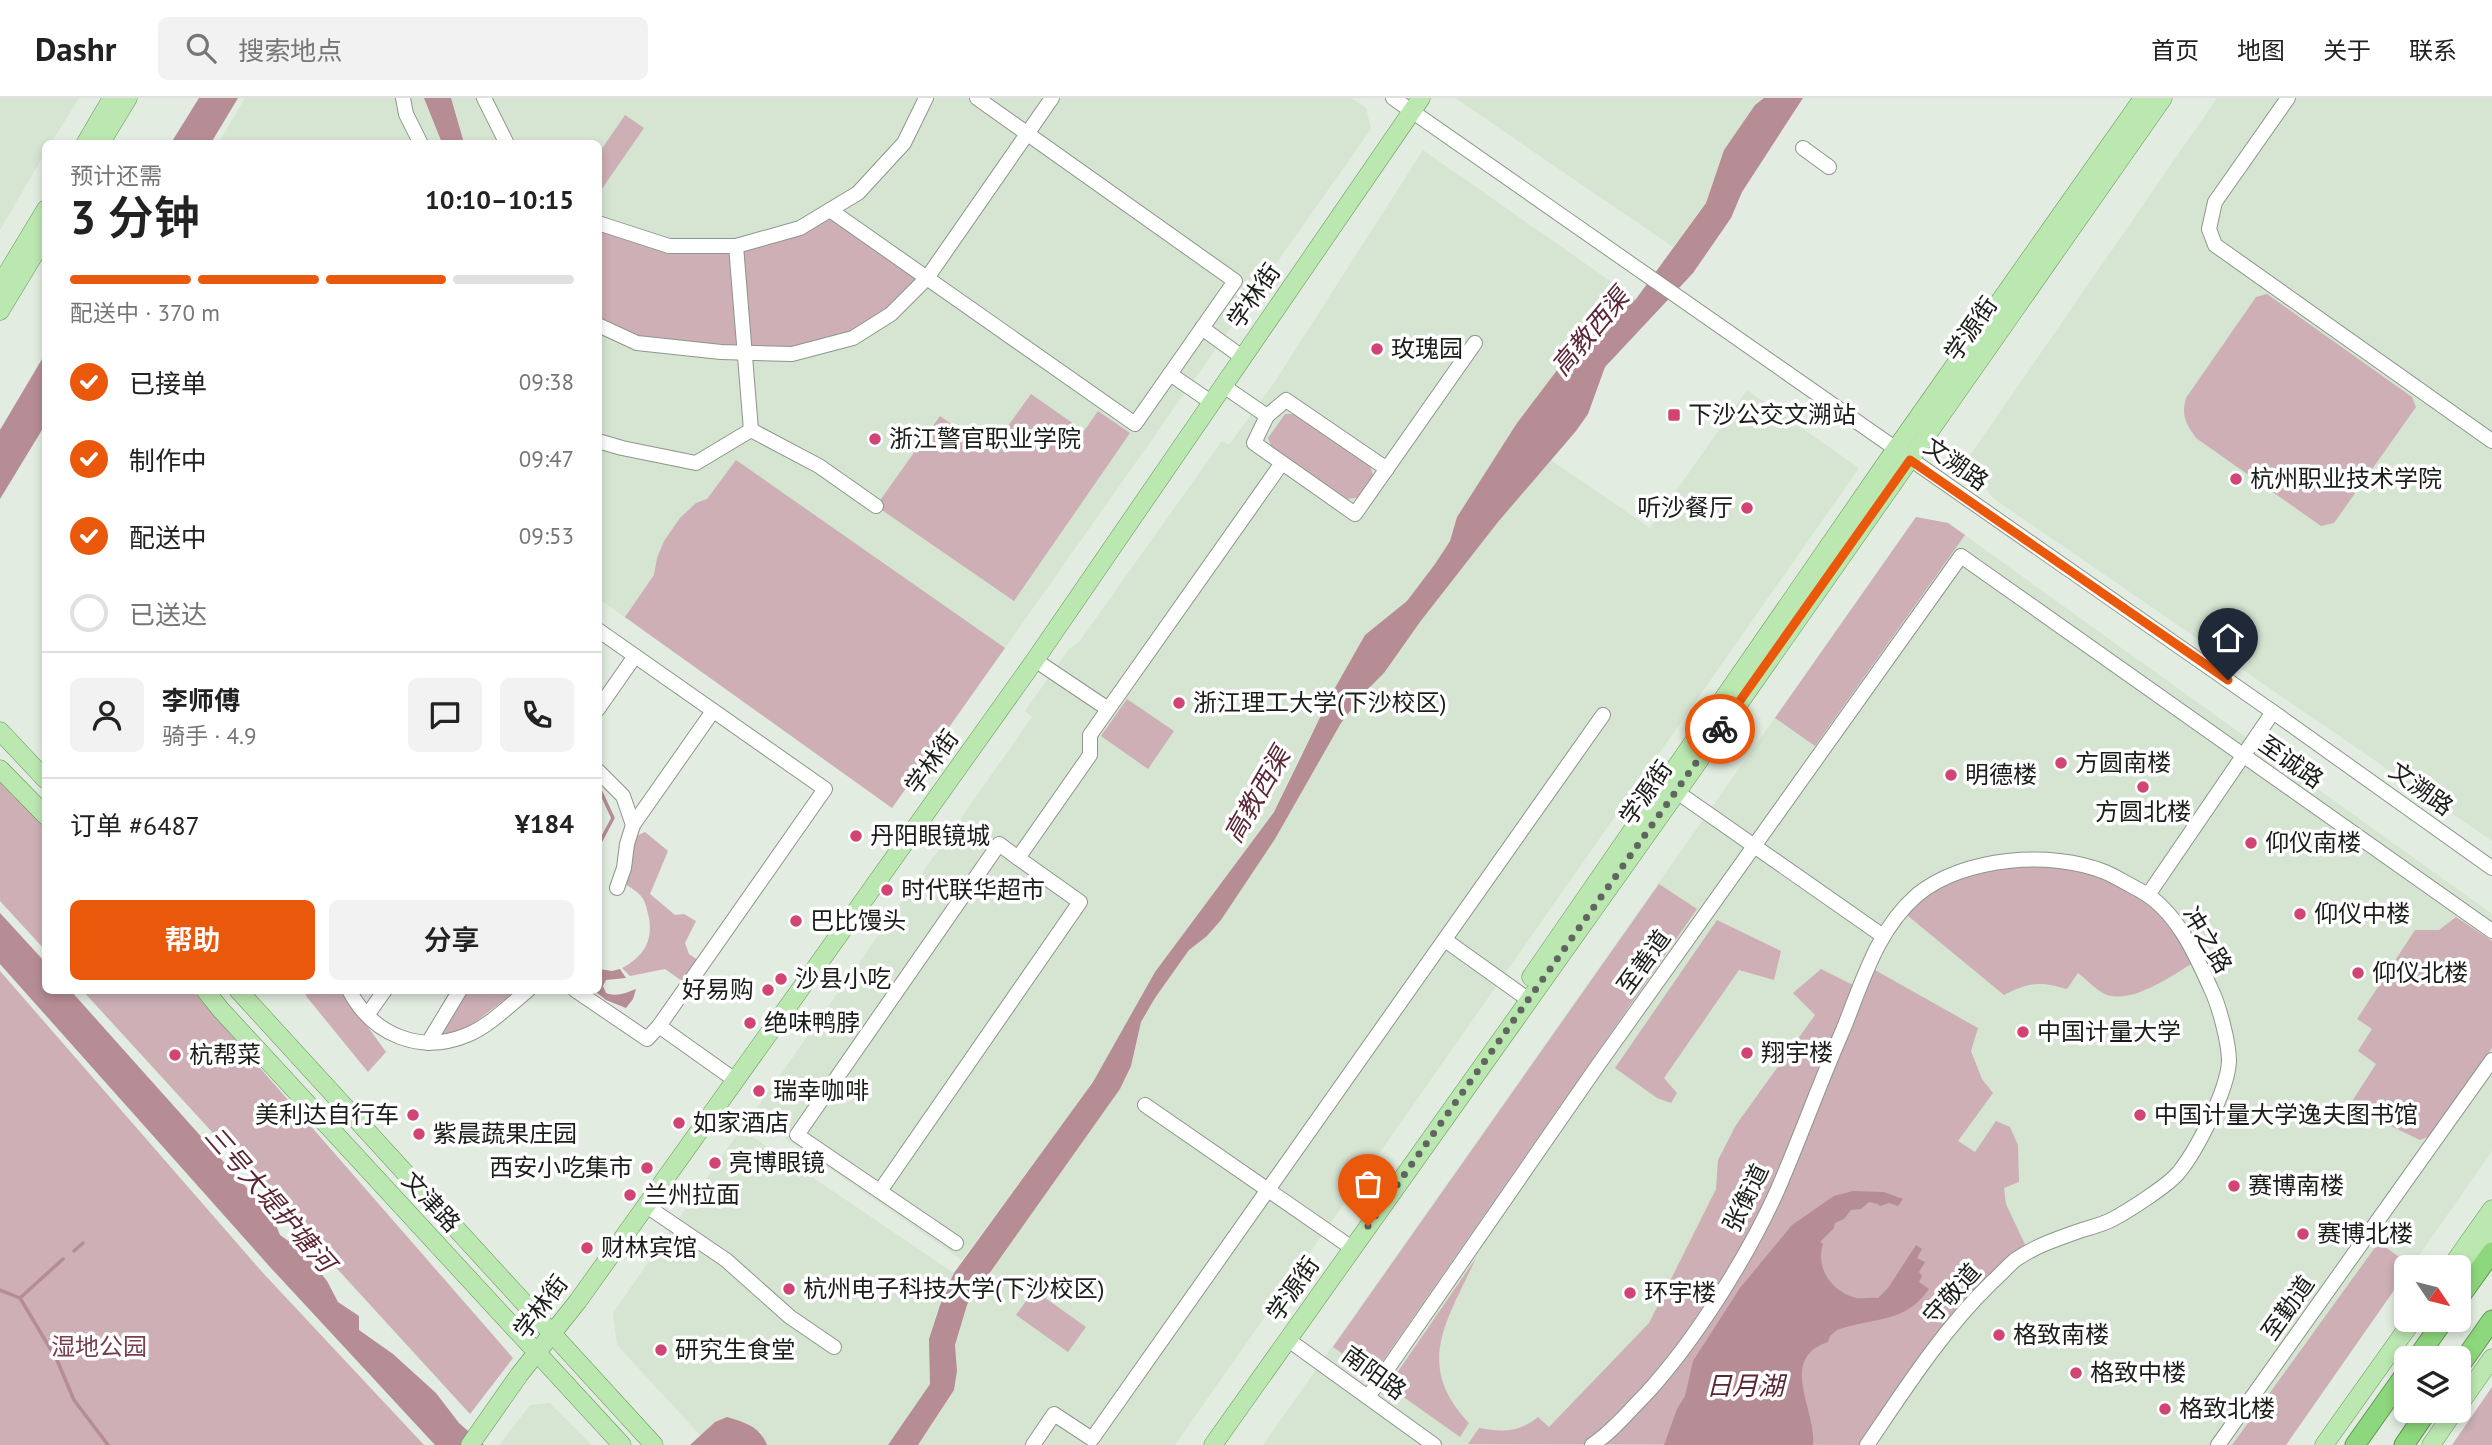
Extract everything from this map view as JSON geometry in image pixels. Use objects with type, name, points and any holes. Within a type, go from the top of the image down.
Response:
[{"type":"highway","points":[[2471,1281],[2492,1252]]},
{"type":"highway","points":[[2471,1350],[2492,1320]]},
{"type":"highway","points":[[2355,1445],[2394,1390]]},
{"type":"highway","points":[[2404,1445],[2419,1423]]},
{"type":"main road","points":[[87,140],[113,98]]},
{"type":"main road","points":[[102,140],[128,98]]},
{"type":"main road","name":"学源街","points":[[1524,996],[1677,792],[2143,98]]},
{"type":"main road","name":"学源街","points":[[1213,1445],[1349,1246],[1903,455],[2162,98]]},
{"type":"main road","name":"学林街","points":[[470,1445],[553,1334],[1035,660],[1416,105]]},
{"type":"main road","points":[[0,285],[42,216]]},
{"type":"main road","points":[[0,312],[42,242]]},
{"type":"main road","points":[[0,731],[42,776]]},
{"type":"main road","points":[[0,769],[42,812]]},
{"type":"main road","name":"文津路","points":[[208,994],[622,1445]]},
{"type":"main road","name":"文津路","points":[[242,994],[654,1445]]},
{"type":"main road","points":[[2459,1255],[2492,1209]]},
{"type":"main road","points":[[2471,1266],[2492,1226]]},
{"type":"main road","name":"学源街","points":[[1201,1445],[1349,1246]]},
{"type":"main road","points":[[2324,1445],[2404,1332]]},
{"type":"main road","points":[[2471,1388],[2492,1358]]},
{"type":"main road","points":[[2431,1445],[2446,1423]]},
{"type":"street","points":[[403,98],[406,114],[419,140]]},
{"type":"street","points":[[484,98],[505,140]]},
{"type":"street","points":[[602,226],[668,246],[736,246],[800,228],[858,193],[904,143],[926,98]]},
{"type":"street","points":[[830,210],[1135,424],[1235,281],[977,98]]},
{"type":"street","points":[[602,327],[637,343],[744,352],[792,354],[853,338],[891,314],[927,278],[1052,98]]},
{"type":"street","name":"文溯路","points":[[1393,98],[1416,105],[1677,295],[2492,868]]},
{"type":"street","points":[[2288,98],[2215,202],[2209,229],[2215,245],[2492,441]]},
{"type":"street","points":[[1803,148],[1829,167]]},
{"type":"street","points":[[736,246],[751,430]]},
{"type":"street","points":[[1202,328],[1242,357]]},
{"type":"street","points":[[1387,469],[1286,400],[1266,416],[1254,443],[1355,514],[1387,469],[1475,343]]},
{"type":"street","points":[[1170,374],[1211,402]]},
{"type":"street","points":[[1222,385],[1266,416]]},
{"type":"street","points":[[602,442],[622,449],[696,463],[751,430]]},
{"type":"street","points":[[751,430],[819,466],[876,506]]},
{"type":"street","points":[[1018,858],[1090,755],[1090,735],[1282,463]]},
{"type":"street","name":"至诚路","points":[[1961,556],[2492,931]]},
{"type":"street","name":"至善道","points":[[1368,1397],[1598,1065],[1961,556]]},
{"type":"street","points":[[581,994],[647,1039],[659,1026],[825,789],[602,633]]},
{"type":"street","points":[[602,703],[635,656]]},
{"type":"street","points":[[1035,660],[1108,709]]},
{"type":"street","points":[[617,888],[625,868],[627,844],[633,825],[713,711]]},
{"type":"street","points":[[2148,895],[2273,712]]},
{"type":"street","points":[[1033,1445],[1054,1414],[1092,1439],[1603,715]]},
{"type":"street","points":[[602,775],[623,796],[633,825]]},
{"type":"street","points":[[1677,792],[1883,936]]},
{"type":"street","points":[[880,1191],[1080,902],[999,845],[797,1135],[956,1243]]},
{"type":"street","name":"冲之路","points":[[1883,936],[1919,893],[1955,874],[1991,863],[2047,858],[2103,871],[2148,895],[2175,923],[2198,960],[2218,1005],[2229,1061],[2218,1101],[2202,1137],[2178,1175],[2110,1221]]},
{"type":"street","name":"张衡道","points":[[1592,1445],[1616,1425],[1663,1375],[1710,1311],[1746,1250],[1777,1192],[1866,965],[1883,936]]},
{"type":"street","points":[[1445,940],[1524,996]]},
{"type":"street","points":[[352,994],[368,1014],[395,1037],[428,1043],[444,1042],[470,1034],[523,994]]},
{"type":"street","points":[[368,1014],[382,994]]},
{"type":"street","points":[[428,1043],[458,994]]},
{"type":"street","points":[[659,1026],[735,1080]]},
{"type":"street","name":"至勤道","points":[[2218,1445],[2492,1060]]},
{"type":"street","points":[[1145,1105],[1349,1246]]},
{"type":"street","points":[[645,1205],[726,1260],[790,1317],[834,1347]]},
{"type":"street","name":"守敬道","points":[[1867,1445],[1918,1369],[1970,1304],[2015,1261],[2053,1240],[2110,1221]]},
{"type":"street","name":"南阳路","points":[[1287,1339],[1434,1445]]},
{"type":"shaded area","points":[[0,98],[79,98],[53,140],[42,140],[42,158],[0,230]]},
{"type":"shaded area","name":"浙江警官职业学院","points":[[245,98],[1352,98],[1366,108],[1371,129],[892,808],[602,601],[602,140],[220,140]]},
{"type":"shaded area","points":[[1455,98],[1764,98],[1755,105],[1724,150],[1706,202],[1673,247]]},
{"type":"shaded area","name":"杭州职业技术学院","points":[[2217,98],[2492,98],[2492,841],[1993,498],[1966,461]]},
{"type":"shaded area","name":"浙江理工大学(下沙校区)","points":[[1423,150],[1636,299],[1564,361],[1517,423],[1457,517],[1450,541],[1435,564],[1407,601],[1365,635],[1300,756],[1274,812],[1155,972],[1093,1082],[962,1260],[752,1115],[1032,717],[1025,711],[1069,649],[1079,642],[1222,441],[1229,445],[1276,380]]},
{"type":"shaded area","points":[[1747,390],[1859,468],[1175,1445],[918,1445],[954,1390],[957,1371],[955,1345],[967,1305],[1120,1089],[1131,1066],[1141,1022],[1155,998],[1189,950],[1221,920],[1275,839],[1341,723],[1364,693],[1384,673],[1498,522],[1551,460],[1650,528]]},
{"type":"shaded area","name":"中国计量大学","points":[[1916,517],[1948,523],[2492,914],[2492,1151],[2419,1255],[2394,1255],[2394,1290],[2286,1445],[1263,1445]]},
{"type":"shaded area","name":"杭州电子科技大学(下沙校区)","points":[[741,1129],[954,1273],[939,1305],[929,1339],[930,1384],[888,1445],[767,1445],[761,1432],[715,1422],[701,1436],[617,1345],[613,1313]]},
{"type":"shaded area","points":[[550,1403],[592,1445],[499,1445],[530,1405]]},
{"type":"green space","points":[[625,115],[644,128],[602,189],[602,149]]},
{"type":"green space","points":[[830,210],[927,278],[853,338],[792,354],[637,343],[602,326],[602,224],[669,246],[736,246]]},
{"type":"green space","points":[[2267,294],[2412,397],[2416,407],[2334,523],[2321,526],[2196,438],[2185,419],[2186,398],[2256,297]]},
{"type":"green space","points":[[1031,394],[1084,431],[1098,411],[1130,433],[1014,601],[876,506],[940,416],[990,451]]},
{"type":"green space","points":[[1285,414],[1296,414],[1370,465],[1374,478],[1361,497],[1347,499],[1272,448],[1268,438]]},
{"type":"green space","points":[[736,460],[1005,648],[892,808],[625,617],[654,575],[664,541],[680,518],[696,503],[707,499]]},
{"type":"green space","points":[[1916,517],[1948,523],[1965,535],[1815,746],[1775,718]]},
{"type":"green space","points":[[1127,699],[1174,731],[1148,769],[1101,736]]},
{"type":"green space","points":[[0,769],[42,818],[42,947],[0,901]]},
{"type":"green space","points":[[645,832],[668,851],[650,894],[675,915],[684,914],[696,921],[685,943],[689,954],[698,960],[682,981],[665,969],[630,976],[622,968],[641,954],[648,941],[650,927],[644,901],[637,892],[622,882],[634,837]]},
{"type":"green space","points":[[2047,858],[2148,895],[2198,960],[2166,980],[2128,996],[2105,994],[2078,973],[2067,989],[2035,984],[2004,995],[1902,911],[1955,874]]},
{"type":"green space","points":[[1659,884],[1697,909],[1373,1375],[1333,1347]]},
{"type":"green space","points":[[2456,917],[2492,941],[2492,1048],[2430,1136],[2420,1140],[2349,1106],[2376,1064],[2358,1051],[2372,1029],[2357,1019],[2415,930],[2439,930]]},
{"type":"green space","points":[[1717,920],[1781,951],[1774,980],[1739,970],[1664,1078],[1677,1093],[1671,1103],[1657,1098],[1615,1068]]},
{"type":"green space","points":[[1866,965],[1978,1028],[1971,1051],[1982,1079],[1993,1093],[1958,1141],[1975,1152],[1996,1121],[2010,1127],[2018,1145],[2019,1182],[2004,1188],[2006,1204],[2029,1253],[1970,1304],[1867,1445],[1468,1444],[1479,1428],[1517,1429],[1538,1417],[1549,1427],[1649,1323],[1716,1189],[1718,1160],[1736,1125],[1815,1015],[1793,993],[1821,969],[1857,987]]},
{"type":"green space","name":"湿地公园","points":[[0,971],[263,1273],[424,1445],[0,1445]]},
{"type":"green space","points":[[86,994],[196,994],[513,1358],[470,1414]]},
{"type":"green space","points":[[344,994],[386,1052],[368,1072],[306,996]]},
{"type":"green space","points":[[463,994],[512,994],[470,1026],[438,1037]]},
{"type":"green space","points":[[2379,1242],[2396,1255],[2394,1255],[2394,1290],[2286,1445],[2232,1445]]},
{"type":"green space","points":[[1476,1258],[1447,1322],[1439,1361],[1443,1381],[1452,1402],[1469,1423],[1460,1437],[1388,1386]]},
{"type":"green space","points":[[1034,1290],[1086,1327],[1068,1352],[1016,1315]]},
{"type":"green space","points":[[2492,1387],[2492,1445],[2452,1445],[2467,1423],[2471,1423],[2471,1417]]},
{"type":"water","points":[[199,98],[238,98],[213,140],[173,140]]},
{"type":"water","points":[[424,98],[451,98],[463,140],[441,140]]},
{"type":"water","points":[[1764,98],[1803,98],[1742,192],[1731,218],[1693,273],[1605,367],[1588,414],[1576,431],[1498,522],[1384,673],[1364,693],[1341,723],[1275,839],[1221,920],[1189,950],[1155,998],[1141,1022],[1131,1066],[1120,1089],[967,1305],[955,1345],[957,1371],[954,1390],[918,1445],[888,1445],[930,1384],[929,1339],[954,1273],[1093,1082],[1155,972],[1274,812],[1331,695],[1365,635],[1407,601],[1435,564],[1450,541],[1457,517],[1517,423],[1564,361],[1636,299],[1706,203],[1724,150],[1755,105]]},
{"type":"water","points":[[42,359],[42,430],[0,499],[0,430]]},
{"type":"water","points":[[0,913],[42,959],[42,994],[74,994],[272,1216],[280,1235],[304,1252],[327,1281],[338,1302],[359,1316],[359,1330],[393,1354],[436,1393],[459,1423],[484,1445],[435,1445],[270,1267],[0,964]]},
{"type":"water","points":[[602,969],[620,969],[626,978],[606,980],[603,986],[606,993],[617,995],[636,989],[633,999],[626,1008],[599,994],[602,994]]},
{"type":"water","name":"日月湖","points":[[1853,1191],[1884,1192],[1903,1199],[1898,1206],[1889,1203],[1880,1206],[1869,1202],[1861,1209],[1851,1210],[1844,1219],[1835,1223],[1834,1228],[1820,1242],[1823,1244],[1821,1262],[1833,1285],[1847,1295],[1878,1298],[1888,1288],[1916,1245],[1922,1249],[1917,1258],[1925,1262],[1919,1272],[1922,1276],[1919,1282],[1929,1289],[1920,1300],[1899,1314],[1837,1330],[1828,1342],[1813,1350],[1805,1360],[1803,1387],[1813,1432],[1813,1445],[1664,1445],[1677,1409],[1685,1396],[1693,1361],[1740,1288],[1792,1225],[1834,1196]]},
{"type":"water","points":[[727,1417],[751,1426],[767,1445],[690,1445],[715,1422]]},
{"type":"waterway","points":[[602,795],[613,818],[602,839]]},
{"type":"waterway","points":[[74,1251],[83,1243]]},
{"type":"waterway","points":[[20,1298],[63,1259]]},
{"type":"waterway","points":[[0,1290],[20,1298],[57,1360],[74,1400],[108,1445]]},
{"type":"way so far","points":[[1368,1226],[1720,729]]},
{"type":"place","name":"玫瑰园","points":[[1377,349]]},
{"type":"place","name":"下沙公交文溯站","points":[[1674,415]]},
{"type":"place","name":"浙江警官职业学院","points":[[875,439]]},
{"type":"place","name":"杭州职业技术学院","points":[[2236,479]]},
{"type":"place","name":"听沙餐厅","points":[[1747,508]]},
{"type":"place","name":"浙江理工大学(下沙校区)","points":[[1179,703]]},
{"type":"place","name":"方圆南楼","points":[[2061,763]]},
{"type":"place","name":"明德楼","points":[[1951,775]]},
{"type":"place","name":"方圆北楼","points":[[2143,787]]},
{"type":"place","name":"丹阳眼镜城","points":[[856,836]]},
{"type":"place","name":"仰仪南楼","points":[[2251,843]]},
{"type":"place","name":"时代联华超市","points":[[887,890]]},
{"type":"place","name":"仰仪中楼","points":[[2300,914]]},
{"type":"place","name":"巴比馒头","points":[[796,921]]},
{"type":"place","name":"仰仪北楼","points":[[2358,973]]},
{"type":"place","name":"沙县小吃","points":[[781,979]]},
{"type":"place","name":"好易购","points":[[768,990]]},
{"type":"place","name":"绝味鸭脖","points":[[750,1023]]},
{"type":"place","name":"中国计量大学","points":[[2023,1032]]},
{"type":"place","name":"翔宇楼","points":[[1747,1053]]},
{"type":"place","name":"杭帮菜","points":[[175,1055]]},
{"type":"place","name":"瑞幸咖啡","points":[[759,1091]]},
{"type":"place","name":"美利达自行车","points":[[413,1115]]},
{"type":"place","name":"中国计量大学逸夫图书馆","points":[[2140,1115]]},
{"type":"place","name":"如家酒店","points":[[679,1123]]},
{"type":"place","name":"紫晨蔬果庄园","points":[[419,1134]]},
{"type":"place","name":"亮博眼镜","points":[[715,1163]]},
{"type":"place","name":"西安小吃集市","points":[[647,1168]]},
{"type":"place","name":"赛博南楼","points":[[2234,1186]]},
{"type":"place","name":"兰州拉面","points":[[630,1195]]},
{"type":"place","name":"赛博北楼","points":[[2303,1234]]},
{"type":"place","name":"财林宾馆","points":[[587,1248]]},
{"type":"place","name":"杭州电子科技大学(下沙校区)","points":[[789,1289]]},
{"type":"place","name":"环宇楼","points":[[1630,1293]]},
{"type":"place","name":"格致南楼","points":[[1999,1335]]},
{"type":"place","name":"研究生食堂","points":[[661,1350]]},
{"type":"place","name":"格致中楼","points":[[2076,1373]]},
{"type":"place","name":"格致北楼","points":[[2165,1409]]},
{"type":"route","points":[[1720,729],[1910,460],[2228,680]]},
{"type":"water label","name":"高教西渠","points":[[1590,332]]},
{"type":"water label","name":"高教西渠","points":[[1257,795]]},
{"type":"water label","name":"三号大堤护塘河","points":[[270,1199]]}]
